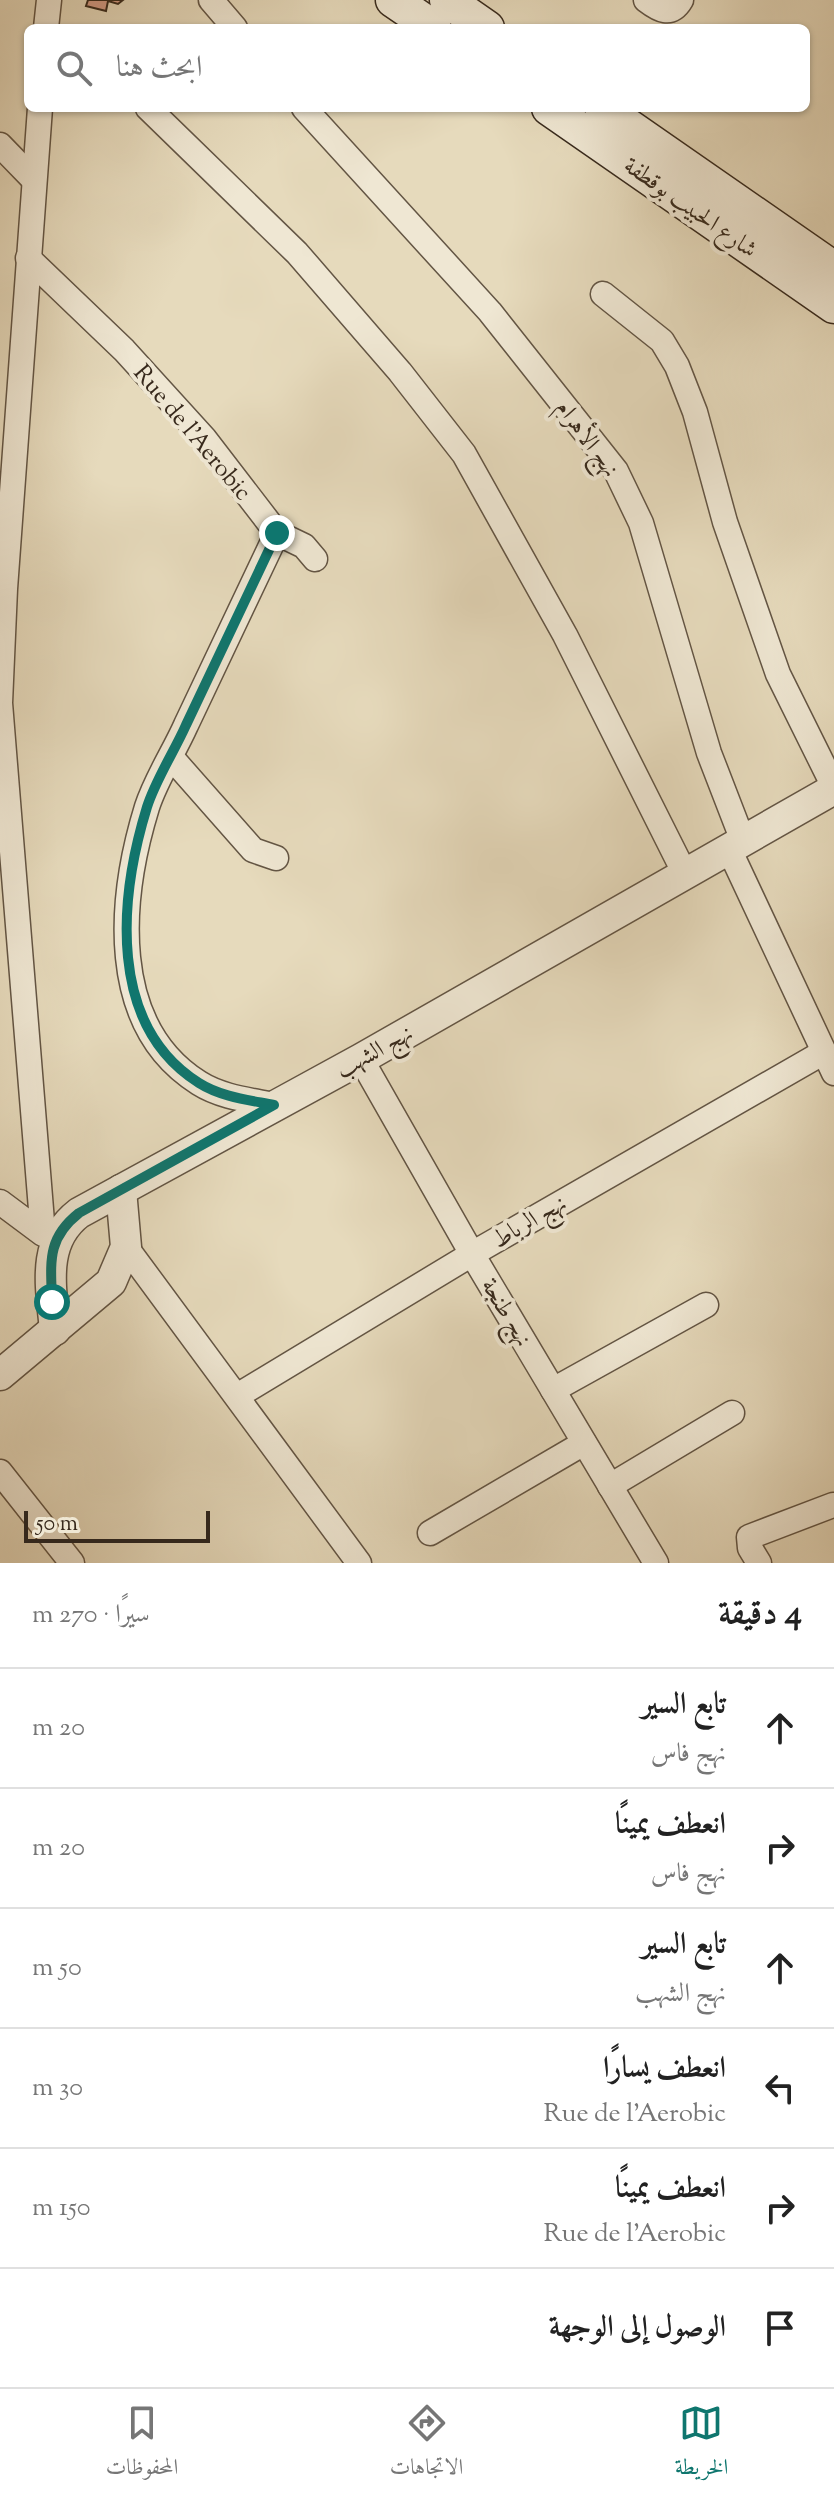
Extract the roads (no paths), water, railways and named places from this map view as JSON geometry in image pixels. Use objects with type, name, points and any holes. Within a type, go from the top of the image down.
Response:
[{"type":"main road","points":[[393,0],[428,24]]},
{"type":"main road","points":[[447,0],[481,24]]},
{"type":"main road","name":"شارع الحبيب بوقطفة","points":[[555,112],[834,306]]},
{"type":"main road","name":"شارع الحبيب بوقطفة","points":[[608,112],[834,269]]},
{"type":"street","points":[[46,24],[49,0]]},
{"type":"street","points":[[211,0],[232,24]]},
{"type":"street","points":[[646,0],[665,11],[680,2]]},
{"type":"street","points":[[40,112],[0,703],[39,1193],[48,1239],[55,1330]]},
{"type":"street","points":[[152,112],[297,253],[400,372],[464,454],[558,622],[685,874]]},
{"type":"street","name":"نهج الأهرام","points":[[308,112],[490,312],[616,471],[641,523],[736,845],[829,1062]]},
{"type":"street","points":[[0,145],[34,180]]},
{"type":"street","name":"Rue de l'Aerobic","points":[[28,258],[124,350],[204,438],[277,533]]},
{"type":"street","points":[[603,294],[662,341],[677,366],[695,412],[725,522],[778,674],[834,788]]},
{"type":"street","points":[[274,1105],[230,1096],[201,1085],[174,1065],[150,1036],[139,1011],[130,978],[127,947],[135,858],[148,804],[277,533],[304,546],[315,559]]},
{"type":"street","points":[[171,757],[253,850],[276,858]]},
{"type":"street","name":"نهج الشهب","points":[[48,1239],[62,1226],[121,1190],[361,1059],[834,788]]},
{"type":"street","points":[[0,969],[22,985]]},
{"type":"street","name":"نهج طنجة","points":[[361,1059],[610,1486],[649,1561]]},
{"type":"street","name":"نهج الرباط","points":[[237,1396],[472,1254],[829,1062]]},
{"type":"street","points":[[0,1375],[111,1282],[126,1247],[121,1190]]},
{"type":"street","points":[[0,1202],[48,1239]]},
{"type":"street","points":[[126,1247],[359,1563]]},
{"type":"street","points":[[553,1390],[706,1305]]},
{"type":"street","points":[[610,1486],[732,1413]]},
{"type":"street","points":[[430,1533],[584,1443]]},
{"type":"street","points":[[0,1472],[72,1563]]},
{"type":"street","points":[[759,1563],[750,1548],[749,1537],[833,1505]]}]
